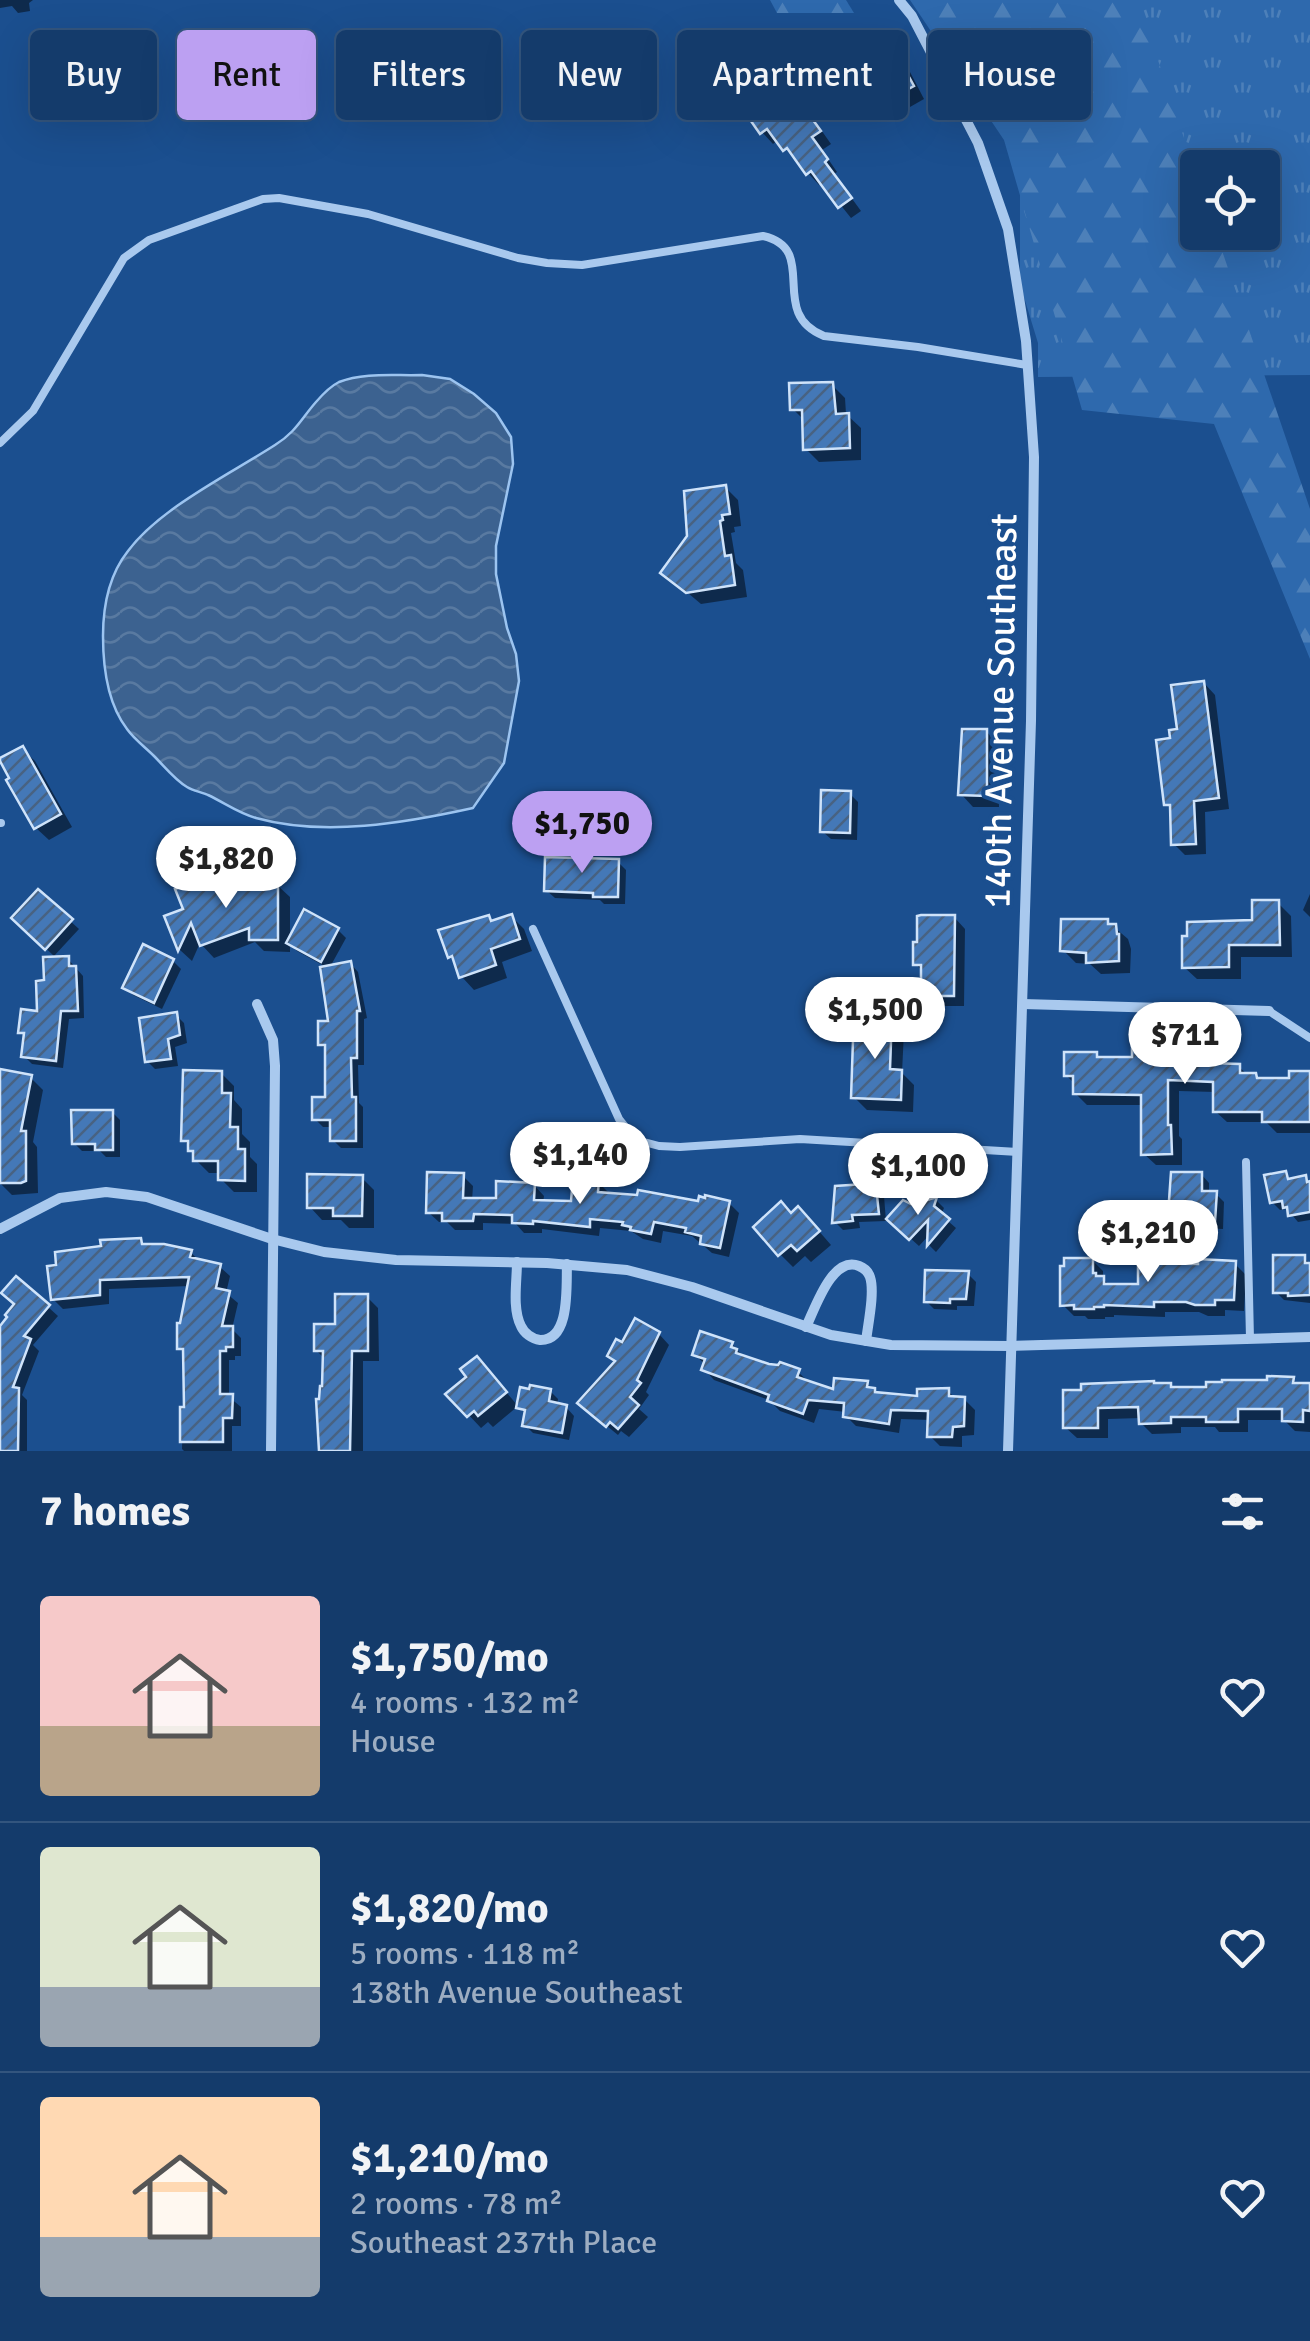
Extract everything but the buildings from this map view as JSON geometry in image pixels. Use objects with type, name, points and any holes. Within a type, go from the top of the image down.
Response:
[{"type":"street","name":"140th Avenue Southeast","points":[[898,0],[912,16],[978,143],[1008,229],[1028,364],[1034,475],[1032,670],[1008,1451]]},
{"type":"street","points":[[257,1004],[272,1040],[275,1066],[272,1451]]},
{"type":"street","points":[[1023,1004],[1269,1011]]},
{"type":"street","points":[[0,1229],[60,1198],[106,1192],[147,1197],[272,1240],[324,1252],[396,1260],[566,1264],[626,1270],[806,1327],[891,1345],[1010,1346],[1310,1336]]},
{"type":"street","points":[[517,1262],[520,1325],[529,1336],[541,1340],[552,1336],[566,1312],[566,1264]]},
{"type":"street","points":[[806,1327],[838,1268],[853,1264],[864,1268],[871,1278],[866,1341]]},
{"type":"lane","points":[[0,443],[33,411],[124,258],[149,240],[263,199],[279,198],[368,214],[546,264],[582,266],[763,236],[788,253],[796,311],[802,323],[814,332],[1028,364]]},
{"type":"lane","points":[[533,929],[619,1119],[644,1142],[680,1148],[800,1139],[1018,1152]]},
{"type":"lane","points":[[1269,1011],[1310,1038]]},
{"type":"lane","points":[[1246,1162],[1250,1338]]},
{"type":"green space","points":[[770,0],[846,0],[854,13],[777,13]]},
{"type":"green space","points":[[910,0],[1132,0],[1159,63],[1188,150],[1180,150],[1180,250],[1222,250],[1310,509],[1310,659],[1214,424],[1082,410],[1004,140],[991,120],[1091,120],[1091,30],[930,30]]},
{"type":"green space","points":[[1020,0],[1310,0],[1310,375],[1038,377],[1038,343],[1020,284],[1020,120],[1091,120],[1091,30],[1020,30]]},
{"type":"water","points":[[369,376],[450,379],[474,394],[496,413],[511,437],[513,464],[496,546],[496,574],[519,681],[504,763],[473,808],[364,826],[282,824],[249,816],[189,788],[130,733],[111,697],[103,624],[108,591],[121,560],[158,520],[282,440],[336,384]]}]
